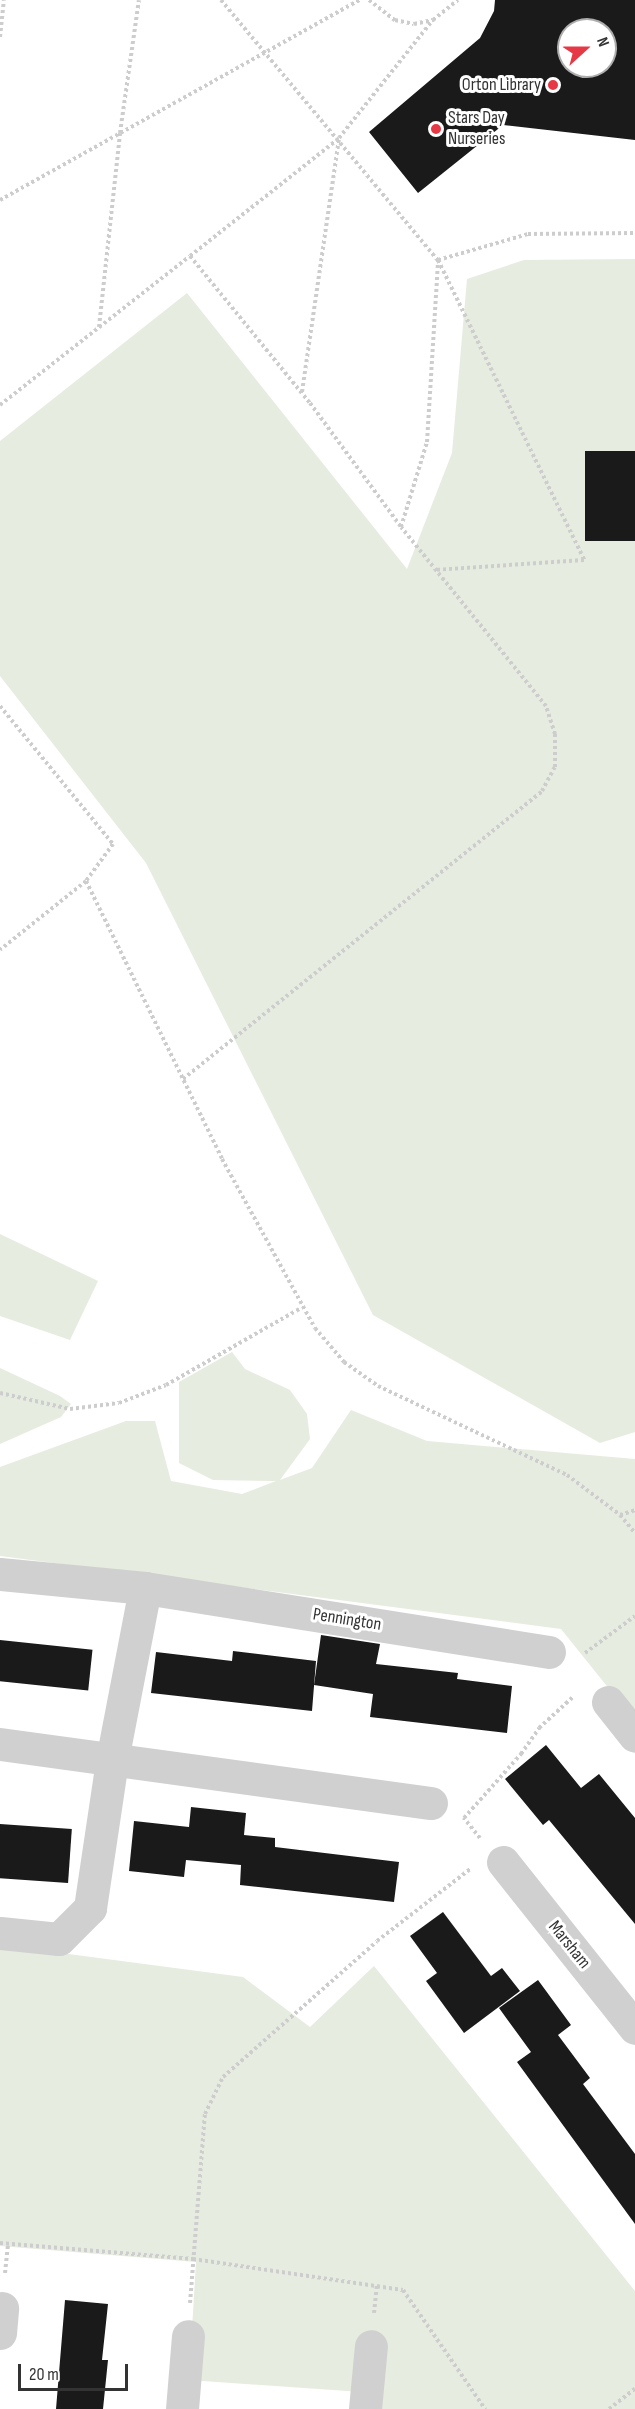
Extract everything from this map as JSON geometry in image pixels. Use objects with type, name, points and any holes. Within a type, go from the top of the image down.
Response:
[{"type":"street","name":"Pennington","points":[[0,1574],[145,1588],[549,1652]]},
{"type":"street","points":[[0,1934],[59,1939],[90,1908],[112,1760],[145,1588]]},
{"type":"street","points":[[608,1702],[635,1736]]},
{"type":"street","points":[[0,1744],[431,1803]]},
{"type":"street","name":"Marsham","points":[[498,1857],[634,2024]]},
{"type":"street","points":[[182,2409],[188,2336]]},
{"type":"street","points":[[365,2409],[371,2346]]},
{"type":"path","points":[[0,38],[4,0]]},
{"type":"path","points":[[99,327],[120,133],[139,0]]},
{"type":"path","points":[[221,0],[339,138],[438,260],[584,560],[435,570]]},
{"type":"path","points":[[0,200],[264,51],[360,0]]},
{"type":"path","points":[[369,0],[395,20],[414,24],[433,20]]},
{"type":"path","points":[[0,405],[339,138],[433,20],[458,0]]},
{"type":"path","points":[[302,392],[339,138]]},
{"type":"path","points":[[438,260],[528,234],[635,233]]},
{"type":"path","points":[[183,1079],[542,791],[555,767],[555,734],[546,706],[401,527],[302,392],[190,256]]},
{"type":"path","points":[[401,527],[427,442],[438,260]]},
{"type":"path","points":[[0,706],[113,844],[86,881],[0,950]]},
{"type":"path","points":[[86,881],[183,1079],[301,1308],[344,1362],[378,1386],[567,1475],[620,1515],[635,1533]]},
{"type":"path","points":[[0,1393],[70,1409],[119,1403],[166,1385],[301,1308]]},
{"type":"path","points":[[620,1515],[635,1510]]},
{"type":"path","points":[[549,1652],[574,1661],[635,1616]]},
{"type":"path","points":[[188,2336],[205,2114],[223,2077],[377,1941],[498,1857],[464,1818],[521,1754],[539,1728],[591,1680],[608,1702]]},
{"type":"path","points":[[0,2243],[193,2259],[403,2290],[485,2409]]},
{"type":"path","points":[[609,2409],[635,2389]]},
{"type":"shaded area","points":[[635,259],[635,1432],[600,1443],[373,1315],[146,863],[0,676],[0,441],[187,293],[407,569],[452,453],[467,279],[524,260]]},
{"type":"shaded area","points":[[0,1234],[98,1281],[70,1340],[0,1316]]},
{"type":"shaded area","points":[[232,1352],[245,1369],[290,1390],[307,1414],[310,1439],[280,1480],[312,1468],[351,1410],[427,1441],[635,1459],[635,1721],[561,1629],[0,1556],[0,1467],[126,1421],[155,1421],[171,1481],[242,1494],[276,1481],[213,1480],[179,1463],[179,1382]]},
{"type":"shaded area","points":[[0,1368],[60,1396],[71,1404],[61,1417],[0,1444]]},
{"type":"shaded area","points":[[0,1945],[243,1977],[310,2027],[374,1966],[635,2291],[635,2409],[376,2409],[376,2393],[189,2380],[196,2262],[0,2246]]},
{"type":"building","points":[[495,0],[635,0],[635,140],[503,125],[418,193],[369,132],[480,38],[494,11]]},
{"type":"building","points":[[585,451],[635,451],[635,541],[585,541]]},
{"type":"building","points":[[321,1635],[380,1644],[376,1664],[458,1673],[457,1679],[512,1686],[507,1733],[370,1717],[373,1694],[314,1685]]},
{"type":"building","points":[[0,1640],[92,1650],[88,1690],[0,1681]]},
{"type":"building","points":[[233,1651],[316,1661],[312,1711],[151,1693],[156,1652],[232,1661]]},
{"type":"building","points":[[546,1745],[581,1788],[599,1774],[635,1818],[635,1924],[549,1820],[543,1825],[505,1779]]},
{"type":"building","points":[[191,1807],[246,1813],[244,1835],[275,1838],[275,1847],[399,1862],[394,1902],[240,1885],[241,1865],[186,1860],[184,1877],[129,1871],[134,1821],[189,1827]]},
{"type":"building","points":[[0,1824],[72,1829],[68,1883],[0,1878]]},
{"type":"building","points":[[443,1912],[491,1976],[502,1968],[520,1991],[464,2033],[426,1981],[437,1973],[410,1936]]},
{"type":"building","points":[[538,1980],[571,2025],[558,2035],[590,2078],[583,2084],[635,2154],[635,2224],[517,2062],[531,2052],[499,2008]]},
{"type":"building","points":[[65,2300],[108,2304],[102,2360],[108,2360],[103,2409],[56,2409]]},
{"type":"place","name":"Orton Library","points":[[553,85]]},
{"type":"place","name":"Stars Day Nurseries","points":[[436,129]]}]
